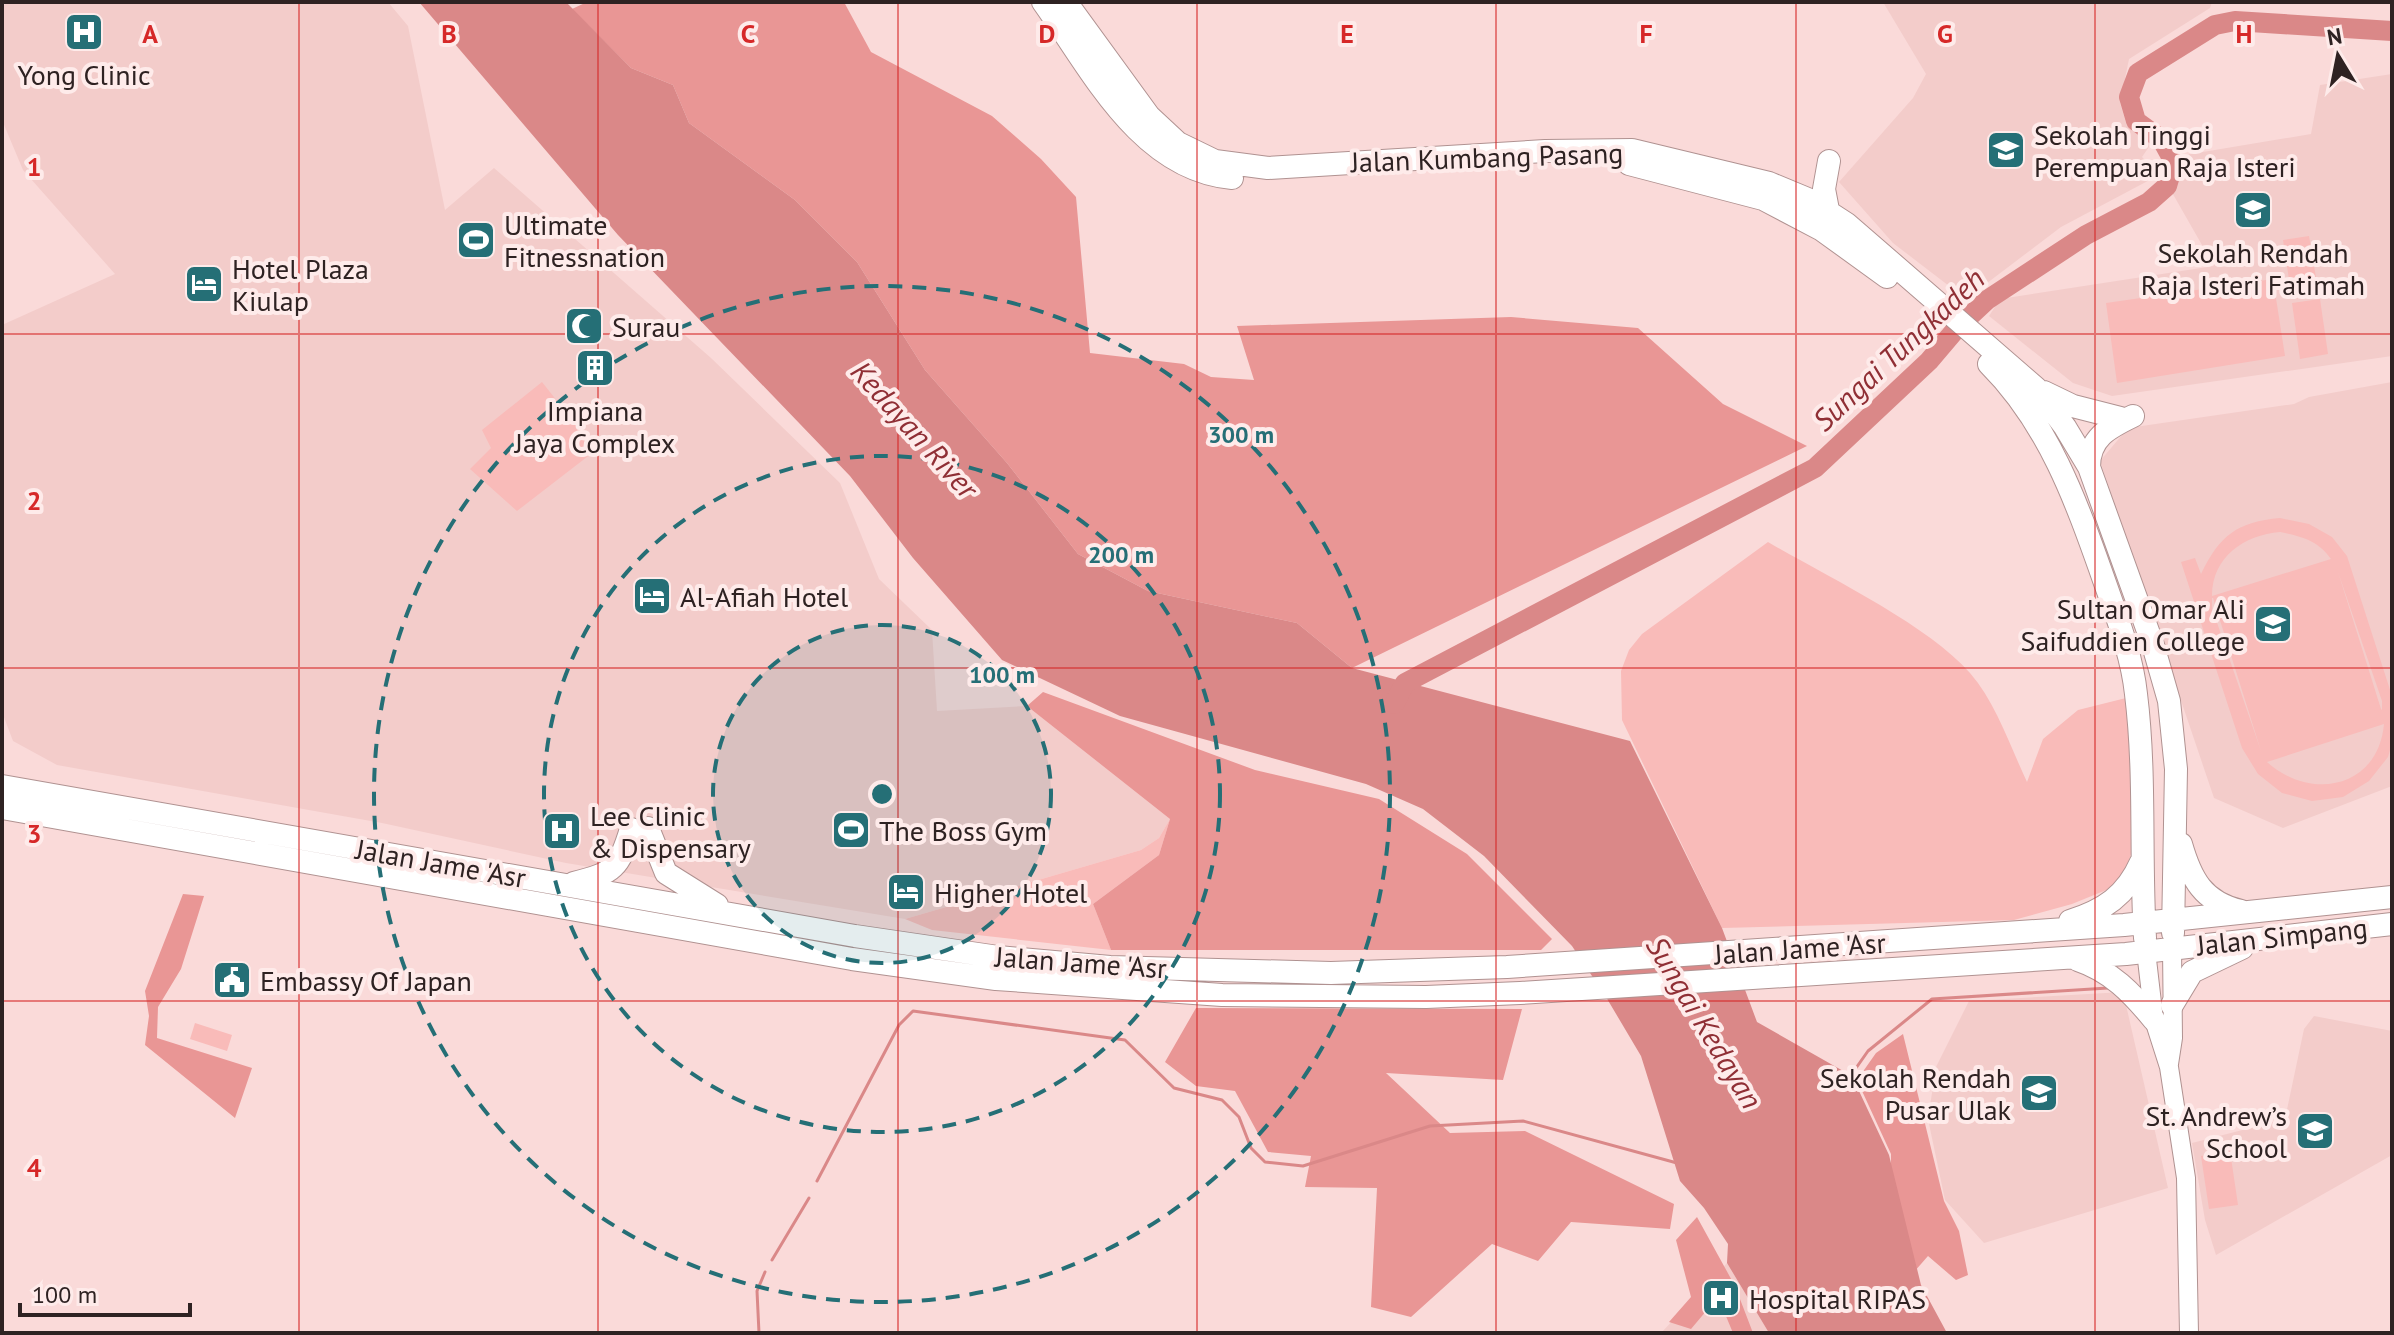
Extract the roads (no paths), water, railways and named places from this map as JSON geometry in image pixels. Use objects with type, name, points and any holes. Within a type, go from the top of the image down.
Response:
[{"type":"main road","name":"Jalan Kumbang Pasang","points":[[1043,2],[1139,133],[1168,156],[1203,173],[1271,179],[1590,161],[1640,165],[1763,199],[1800,217],[1937,310]]},
{"type":"main road","name":"Jalan Kumbang Pasang","points":[[1066,2],[1149,116],[1178,143],[1215,161],[1268,168],[1545,151],[1632,150],[1769,183],[1828,210],[2028,393],[2045,439],[2079,508],[2132,668],[2138,714],[2146,951]]},
{"type":"main road","points":[[1828,210],[1824,189],[1829,161]]},
{"type":"main road","points":[[2028,393],[2127,417],[2095,441],[2089,452],[2089,467]]},
{"type":"main road","points":[[2028,393],[2065,427],[2089,467],[2153,645],[2169,701],[2176,769],[2176,823],[2172,948],[2163,1012]]},
{"type":"main road","points":[[2065,427],[2063,449],[2079,508]]},
{"type":"main road","points":[[2,775],[302,826],[442,863]]},
{"type":"main road","name":"Jalan Jame 'Asr","points":[[2,786],[744,917],[940,949],[1110,967],[1331,973],[1507,967],[2173,920]]},
{"type":"main road","name":"Jalan Jame 'Asr","points":[[9,807],[852,959],[996,979],[1222,995],[1410,997],[1520,993],[2069,958],[2172,948]]},
{"type":"main road","points":[[2176,823],[2191,879],[2201,892],[2226,907],[2249,913]]},
{"type":"main road","points":[[565,885],[606,874],[617,866],[639,828],[666,873],[695,894],[744,917]]},
{"type":"main road","points":[[2023,961],[2022,933],[2096,913],[2127,888],[2142,860]]},
{"type":"main road","name":"Jalan Simpang","points":[[2173,920],[2392,897]]},
{"type":"main road","name":"Jalan Simpang","points":[[2172,948],[2392,924]]},
{"type":"main road","points":[[2163,1012],[2192,972],[2204,963],[2269,938]]},
{"type":"main road","points":[[2146,951],[2173,1038],[2169,1067],[2189,1206],[2189,1333]]},
{"type":"main road","points":[[2069,958],[2103,968],[2163,1012]]},
{"type":"water","points":[[419,2],[566,2],[631,68],[673,85],[689,123],[795,200],[857,262],[925,370],[1007,463],[1078,554],[1148,591],[1297,623],[1352,668],[1630,741],[1722,928],[1757,1022],[1852,1076],[1889,1155],[1921,1285],[1947,1333],[1769,1333],[1727,1263],[1728,1244],[1704,1208],[1680,1181],[1641,1056],[1606,997],[1572,946],[1484,856],[1423,809],[1366,784],[1120,716],[1002,660],[913,558],[850,476],[618,235]]},
{"type":"waterway","name":"Sungai Tungkadeh","points":[[1394,704],[1405,683],[1815,468],[1929,361],[1957,328],[1987,300],[2086,235],[2149,202],[2167,186],[2174,162],[2162,140],[2136,121],[2129,97],[2138,73],[2215,25],[2235,21],[2392,31]]},
{"type":"waterway","points":[[1849,1078],[1868,1051],[1932,999],[2108,988]]},
{"type":"waterway","points":[[817,1181],[899,1025],[913,1011],[1125,1040],[1174,1088],[1222,1100],[1239,1117],[1251,1148],[1265,1162],[1303,1166],[1430,1126],[1523,1121],[1677,1163]]},
{"type":"waterway","points":[[772,1260],[809,1198]]},
{"type":"waterway","points":[[759,1333],[757,1291],[765,1272]]},
{"type":"place","name":"Yong Clinic","points":[[84,32]]},
{"type":"place","name":"Sekolah Tinggi Perempuan Raja Isteri","points":[[2006,150]]},
{"type":"place","name":"Sekolah Rendah Raja Isteri Fatimah","points":[[2253,210]]},
{"type":"place","name":"Ultimate Fitnessnation","points":[[476,240]]},
{"type":"place","name":"Hotel Plaza Kiulap","points":[[204,284]]},
{"type":"place","name":"Surau","points":[[584,326]]},
{"type":"place","name":"Impiana Jaya Complex","points":[[595,368]]},
{"type":"place","name":"Al-Afiah Hotel","points":[[652,596]]},
{"type":"place","name":"Sultan Omar Ali Saifuddien College","points":[[2273,624]]},
{"type":"place","name":"The Boss Gym","points":[[851,830]]},
{"type":"place","name":"Lee Clinic & Dispensary","points":[[562,831]]},
{"type":"place","name":"Higher Hotel","points":[[906,892]]},
{"type":"place","name":"Embassy Of Japan","points":[[232,980]]},
{"type":"place","name":"Sekolah Rendah Pusar Ulak","points":[[2039,1093]]},
{"type":"place","name":"St. Andrew’s School","points":[[2315,1131]]},
{"type":"place","name":"Hospital RIPAS","points":[[1721,1298]]},
{"type":"water label","name":"Kedayan River","points":[[915,429]]},
{"type":"water label","name":"Sungai Kedayan","points":[[1705,1022]]}]
